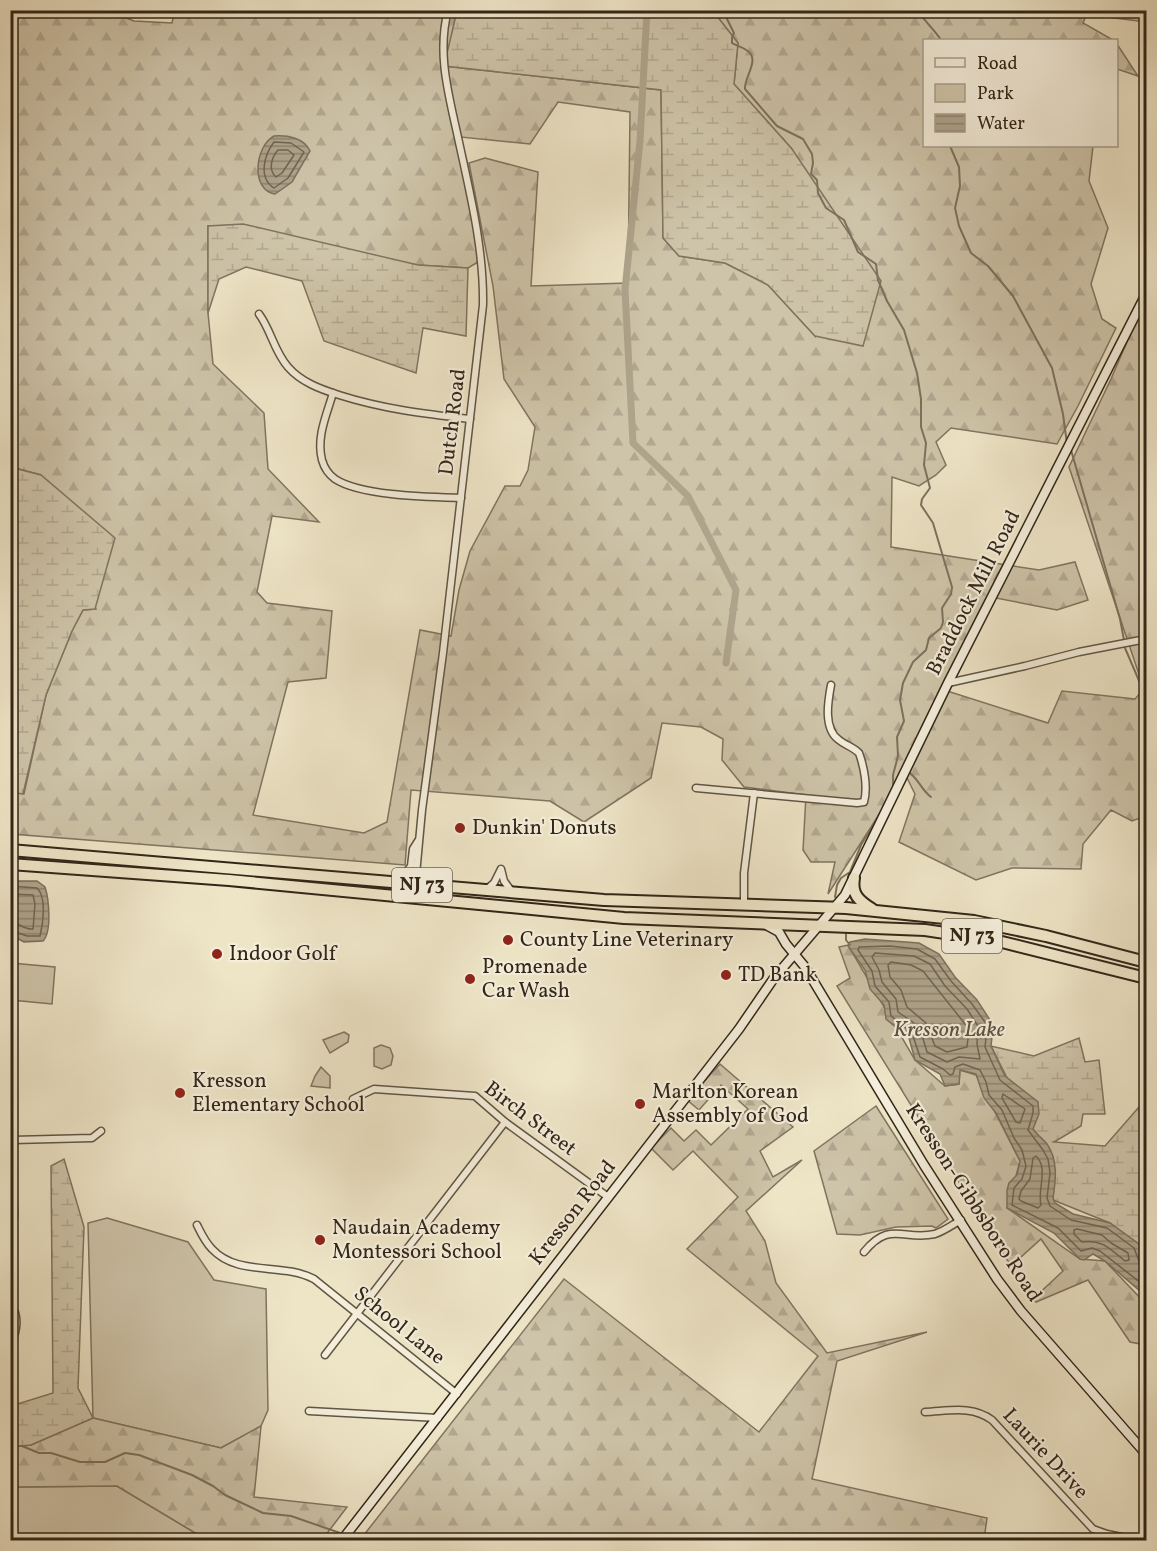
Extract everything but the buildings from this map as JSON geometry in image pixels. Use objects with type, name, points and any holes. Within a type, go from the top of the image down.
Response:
[{"type":"highway","name":"NJ 73","points":[[10,850],[604,900],[834,908],[974,921],[1003,926],[1146,962]]},
{"type":"highway","name":"NJ 73","points":[[10,864],[229,880],[624,918],[925,930],[972,936],[1030,948],[1146,978]]},
{"type":"highway","points":[[854,878],[853,890],[857,897],[877,912]]},
{"type":"highway","points":[[378,894],[386,890],[405,891],[415,885]]},
{"type":"street","name":"Dutch Road","points":[[415,885],[483,305],[483,274],[477,228],[444,67],[444,27],[448,10]]},
{"type":"street","name":"Braddock Mill Road","points":[[834,908],[845,895],[854,878],[948,683],[1146,294]]},
{"type":"street","points":[[259,314],[279,354],[289,368],[319,389],[389,409],[470,419]]},
{"type":"street","points":[[333,393],[323,425],[321,441],[324,467],[334,478],[368,490],[461,498]]},
{"type":"street","points":[[948,683],[1079,651],[1146,639]]},
{"type":"street","points":[[696,788],[864,802],[866,792],[859,753],[837,739],[831,732],[828,702],[831,685]]},
{"type":"street","points":[[744,906],[744,873],[754,793]]},
{"type":"street","name":"Dutch Road","points":[[398,883],[411,866],[413,849],[419,840]]},
{"type":"street","points":[[486,891],[494,883],[501,869],[504,880],[512,893]]},
{"type":"street","name":"Kresson Road","points":[[342,1540],[739,1029],[793,954],[834,908]]},
{"type":"street","name":"Kresson-Gibbsboro Road","points":[[761,923],[777,930],[805,967],[924,1165],[1014,1303],[1146,1454]]},
{"type":"street","name":"Birch Street","points":[[353,1099],[374,1089],[471,1094],[505,1122],[608,1197]]},
{"type":"street","points":[[10,1116],[13,1140],[14,1216],[10,1235]]},
{"type":"street","points":[[325,1355],[505,1122]]},
{"type":"street","points":[[13,1140],[92,1138],[100,1131]]},
{"type":"street","points":[[864,1252],[874,1239],[884,1235],[933,1234],[961,1220]]},
{"type":"street","name":"School Lane","points":[[197,1225],[206,1242],[222,1258],[233,1263],[304,1274],[357,1313],[457,1394]]},
{"type":"street","points":[[10,1302],[16,1311],[16,1329],[10,1345]]},
{"type":"street","name":"Laurie Drive","points":[[925,1412],[969,1410],[982,1413],[992,1420],[1093,1529],[1136,1540]]},
{"type":"street","points":[[309,1411],[439,1418]]},
{"type":"green space","points":[[175,10],[457,11],[445,66],[661,90],[663,238],[679,256],[725,263],[768,285],[815,336],[792,149],[734,84],[738,43],[713,11],[1088,11],[1083,23],[1111,39],[923,39],[923,147],[1093,147],[1089,181],[1108,228],[1091,284],[1102,319],[1116,328],[1057,444],[951,428],[936,442],[946,465],[936,475],[919,486],[892,477],[891,547],[1039,570],[1075,562],[1088,600],[1057,610],[991,597],[944,690],[1048,723],[1062,691],[1135,699],[1144,689],[1069,467],[1136,321],[1146,313],[1146,816],[1132,821],[1111,810],[1083,844],[1081,869],[1012,868],[976,880],[899,842],[915,794],[905,774],[828,894],[835,862],[811,862],[803,850],[806,795],[744,787],[722,760],[723,739],[701,727],[662,723],[651,778],[584,822],[550,801],[411,790],[405,865],[11,834],[11,792],[24,794],[46,695],[83,610],[96,609],[41,475],[11,467],[10,11],[108,11],[134,21],[172,23]],"holes":[[[558,102],[630,112],[628,283],[531,286],[538,172],[485,158],[469,163],[493,286],[504,379],[535,427],[528,470],[520,486],[505,486],[470,551],[459,590],[451,636],[420,630],[387,822],[364,833],[253,815],[288,682],[326,678],[332,611],[267,603],[257,592],[272,516],[319,522],[268,469],[264,413],[213,364],[208,313],[208,226],[418,265],[468,268],[478,262],[461,137],[530,144]]]},
{"type":"green space","points":[[457,11],[713,11],[738,43],[734,84],[792,149],[881,281],[863,346],[815,336],[768,285],[725,263],[679,256],[663,238],[661,90],[444,66]]},
{"type":"green space","points":[[1102,11],[1146,11],[1146,22],[1107,17]]},
{"type":"green space","points":[[1118,46],[1138,76],[1118,69]]},
{"type":"green space","points":[[243,224],[418,265],[468,268],[466,336],[423,328],[416,373],[324,341],[302,281],[246,267],[219,279],[208,313],[208,226]]},
{"type":"green space","points":[[10,467],[41,475],[115,538],[95,609],[83,610],[46,695],[23,794],[10,792]]},
{"type":"green space","points":[[848,945],[915,1060],[945,1086],[959,1084],[960,1070],[976,1075],[1020,1161],[1007,1208],[1080,1259],[1105,1261],[1146,1304],[1146,1345],[1130,1342],[1088,1280],[1036,1302],[1033,1299],[1063,1271],[1041,1239],[1011,1266],[837,986],[850,978],[839,947]]},
{"type":"green space","points":[[11,963],[55,967],[52,1004],[11,1000]]},
{"type":"green space","points":[[344,1032],[349,1035],[348,1042],[330,1053],[323,1040]]},
{"type":"green space","points":[[1079,1038],[1085,1062],[1099,1060],[1105,1114],[1083,1114],[1081,1126],[1054,1142],[1105,1146],[1146,1099],[1146,1251],[1143,1252],[1110,1223],[1053,1200],[1053,1157],[1033,1129],[991,1046],[1034,1056]]},
{"type":"green space","points":[[381,1045],[390,1048],[393,1056],[391,1065],[382,1069],[374,1066],[374,1048]]},
{"type":"green space","points":[[720,1064],[793,1127],[760,1151],[773,1177],[802,1160],[746,1211],[765,1241],[776,1283],[827,1353],[927,1332],[837,1361],[812,1479],[987,1518],[984,1540],[360,1540],[564,1279],[759,1432],[818,1356],[687,1249],[738,1197],[693,1151],[673,1170],[651,1148],[671,1128],[684,1141],[696,1130],[711,1145],[748,1109],[721,1085],[699,1110],[687,1100]]},
{"type":"green space","points":[[321,1067],[330,1076],[330,1088],[311,1086]]},
{"type":"green space","points":[[876,1106],[948,1219],[936,1228],[932,1226],[896,1227],[860,1235],[837,1234],[814,1151]]},
{"type":"green space","points":[[64,1159],[84,1227],[78,1388],[93,1418],[31,1445],[11,1447],[11,1406],[53,1393],[51,1166]]},
{"type":"green space","points":[[107,1218],[188,1242],[214,1280],[266,1289],[268,1410],[261,1426],[221,1448],[93,1418],[88,1223]]},
{"type":"green space","points":[[93,1418],[221,1448],[261,1426],[254,1497],[347,1507],[322,1540],[207,1540],[117,1486],[16,1487],[11,1540],[11,1447],[31,1445]]},
{"type":"green space","points":[[117,1486],[207,1540],[11,1540],[16,1487]]},
{"type":"water","points":[[274,136],[295,138],[304,143],[310,151],[292,182],[275,194],[267,191],[262,185],[258,167],[263,149]]},
{"type":"water","points":[[11,881],[37,881],[45,887],[49,923],[43,941],[24,942],[11,935]]},
{"type":"water","name":"Kresson Lake","points":[[865,939],[919,943],[939,954],[955,977],[977,1000],[993,1028],[991,1046],[1005,1076],[1038,1102],[1039,1114],[1033,1129],[1051,1150],[1055,1163],[1053,1198],[1055,1203],[1073,1214],[1110,1223],[1139,1244],[1146,1261],[1146,1296],[1105,1261],[1093,1254],[1084,1260],[1080,1259],[1054,1233],[1007,1208],[1007,1190],[1009,1183],[1017,1175],[1020,1161],[996,1113],[984,1098],[976,1074],[960,1070],[959,1084],[945,1086],[940,1074],[915,1060],[909,1038],[886,1019],[884,1005],[870,989],[865,970],[848,946],[850,942]]},
{"type":"waterway","points":[[647,10],[640,141],[625,290],[633,443],[688,496],[736,590],[726,663]]},
{"type":"waterway","points":[[727,10],[727,19],[734,33],[732,43],[752,56],[752,65],[745,89],[777,126],[803,139],[812,154],[811,174],[817,180],[818,193],[826,208],[844,220],[858,252],[876,264],[878,280],[904,330],[917,373],[921,399],[921,427],[926,443],[924,465],[930,488],[922,499],[921,505],[933,523],[952,587],[951,594],[942,608],[941,628],[929,638],[926,650],[913,662],[903,683],[900,700],[904,721],[897,737],[898,756],[893,775],[893,789]]},
{"type":"waterway","points":[[917,10],[940,39]]},
{"type":"waterway","points":[[950,147],[959,167],[960,186],[955,208],[959,226],[971,253],[988,266],[1013,296],[1052,368],[1063,414],[1067,444]]},
{"type":"waterway","points":[[1071,450],[1124,640]]},
{"type":"waterway","points":[[1125,648],[1146,697]]},
{"type":"waterway","points":[[907,771],[931,797]]},
{"type":"waterway","points":[[835,897],[837,885],[841,878],[850,872],[861,845],[881,812]]},
{"type":"waterway","points":[[846,934],[846,940],[850,945]]},
{"type":"waterway","points":[[10,1446],[22,1446],[39,1453],[51,1453],[80,1462],[105,1462],[125,1453],[139,1455],[192,1475],[225,1495],[263,1513],[291,1516],[343,1534]]},
{"type":"waterway","points":[[470,1540],[475,1537],[483,1540]]},
{"type":"place","name":"Dunkin' Donuts","points":[[460,828]]},
{"type":"place","name":"County Line Veterinary","points":[[508,940]]},
{"type":"place","name":"Indoor Golf","points":[[217,954]]},
{"type":"place","name":"TD Bank","points":[[726,975]]},
{"type":"place","name":"Promenade Car Wash","points":[[470,979]]},
{"type":"place","name":"Kresson Elementary School","points":[[180,1093]]},
{"type":"place","name":"Marlton Korean Assembly of God","points":[[640,1104]]},
{"type":"place","name":"Naudain Academy Montessori School","points":[[320,1240]]}]
